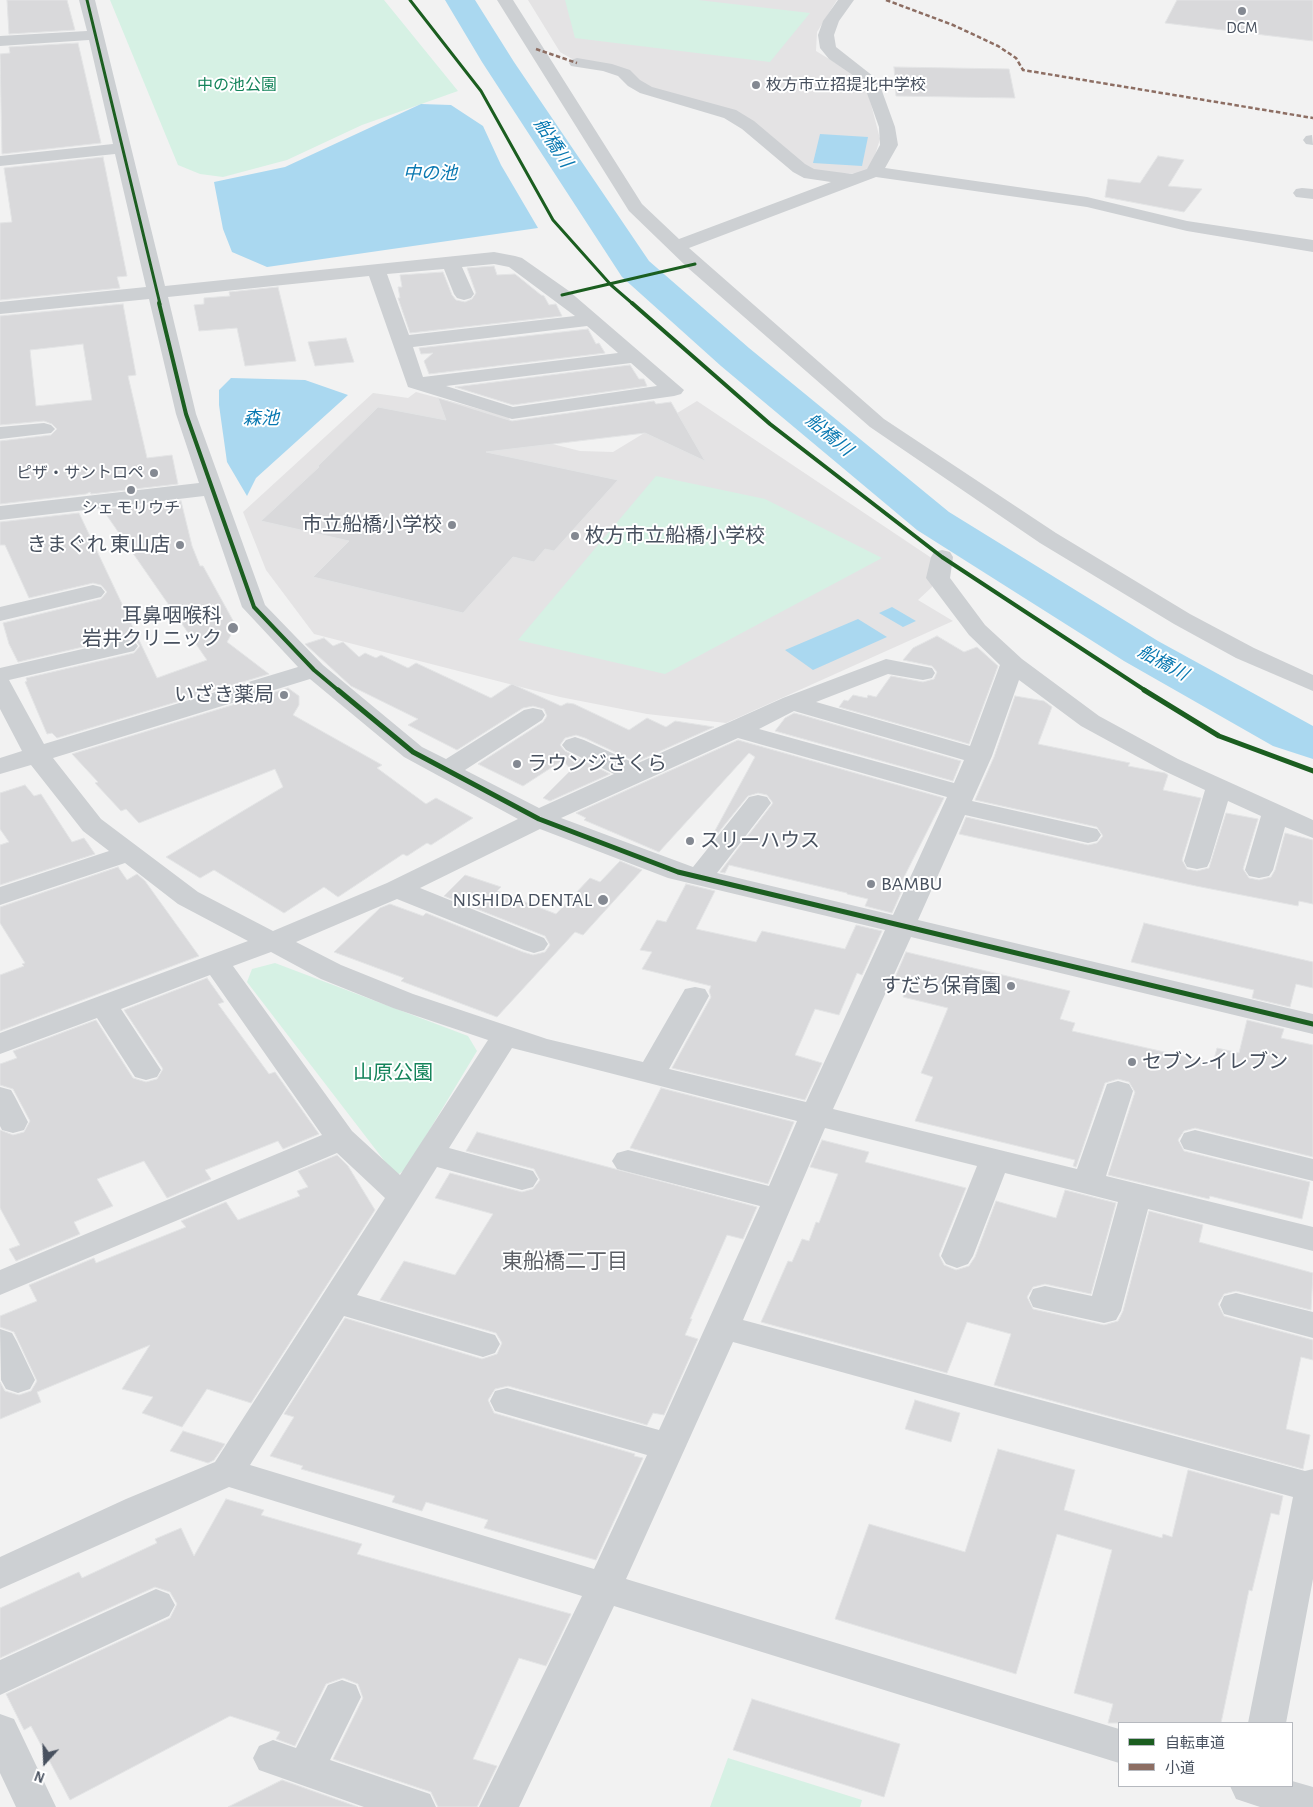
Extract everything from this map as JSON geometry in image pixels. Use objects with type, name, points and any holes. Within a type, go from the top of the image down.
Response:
[{"type":"street","points":[[87,0],[186,414],[254,607],[314,670],[413,752],[539,819],[678,872],[1313,1024]]},
{"type":"street","points":[[505,0],[635,207],[676,246],[877,422],[1048,538],[1182,619],[1245,653],[1313,684]]},
{"type":"street","points":[[846,0],[831,21],[826,35],[828,48],[835,56],[870,80],[887,128],[889,145],[874,172]]},
{"type":"street","points":[[0,41],[95,34]]},
{"type":"street","points":[[578,63],[606,66],[624,74],[634,84],[646,90],[730,114],[748,125],[799,168],[810,174],[854,180]]},
{"type":"street","points":[[0,161],[123,148]]},
{"type":"street","points":[[676,246],[874,172],[1086,202],[1187,226],[1313,246]]},
{"type":"street","points":[[0,308],[158,294],[376,269],[494,258],[516,262],[562,295],[674,390],[512,412],[415,383]]},
{"type":"street","points":[[450,262],[464,294]]},
{"type":"street","points":[[376,269],[415,383]]},
{"type":"street","points":[[401,342],[592,320]]},
{"type":"street","points":[[415,383],[634,357]]},
{"type":"street","points":[[0,433],[44,429]]},
{"type":"street","points":[[0,513],[212,488]]},
{"type":"street","points":[[942,557],[938,578],[977,630],[1013,664],[1090,721],[1169,764],[1313,830]]},
{"type":"street","points":[[0,614],[94,592]]},
{"type":"street","points":[[0,675],[126,646]]},
{"type":"street","points":[[500,1807],[604,1588],[723,1327],[815,1115],[980,756],[1013,664]]},
{"type":"street","points":[[0,1044],[271,942],[397,889],[539,819],[792,703],[886,666],[923,673]]},
{"type":"street","points":[[0,766],[176,714],[314,670]]},
{"type":"street","points":[[0,685],[36,754],[92,825],[188,898],[340,976],[403,1001],[505,1036],[1313,1239]]},
{"type":"street","points":[[792,703],[980,756]]},
{"type":"street","points":[[447,770],[533,715]]},
{"type":"street","points":[[736,730],[959,799],[1088,835]]},
{"type":"street","points":[[575,745],[635,774]]},
{"type":"street","points":[[1197,861],[1219,788]]},
{"type":"street","points":[[699,877],[758,802]]},
{"type":"street","points":[[1259,870],[1275,814]]},
{"type":"street","points":[[0,896],[128,853]]},
{"type":"street","points":[[397,889],[534,944]]},
{"type":"street","points":[[216,963],[341,1139],[403,1196]]},
{"type":"street","points":[[651,1074],[695,996]]},
{"type":"street","points":[[103,1005],[146,1070]]},
{"type":"street","points":[[0,1574],[139,1509],[226,1472],[505,1036]]},
{"type":"street","points":[[1088,1183],[1118,1090]]},
{"type":"street","points":[[2,1279],[341,1139]]},
{"type":"street","points":[[1195,1141],[1313,1170]]},
{"type":"street","points":[[430,1154],[522,1179]]},
{"type":"street","points":[[956,1256],[995,1160]]},
{"type":"street","points":[[628,1161],[779,1200]]},
{"type":"street","points":[[1046,1298],[1104,1311],[1136,1195]]},
{"type":"street","points":[[336,1300],[483,1344]]},
{"type":"street","points":[[1236,1305],[1313,1325]]},
{"type":"street","points":[[723,1327],[1313,1486],[1267,1722]]},
{"type":"street","points":[[0,1342],[18,1380]]},
{"type":"street","points":[[506,1400],[668,1447]]},
{"type":"street","points":[[226,1472],[1118,1746]]},
{"type":"street","points":[[0,1678],[156,1605]]},
{"type":"street","points":[[342,1697],[289,1764],[416,1807]]},
{"type":"street","points":[[0,1731],[36,1807]]},
{"type":"street","points":[[1252,1791],[1313,1805]]},
{"type":"shaded area","name":"枚方市立招提北中学校","points":[[528,0],[837,0],[817,32],[816,51],[865,81],[880,139],[871,168],[856,174],[812,172],[765,131],[652,89],[626,72],[574,60],[560,52]]},
{"type":"shaded area","name":"枚方市立船橋小学校","points":[[416,392],[509,417],[513,434],[580,451],[613,452],[697,401],[933,559],[932,587],[918,600],[953,621],[726,723],[647,714],[560,697],[314,634],[266,570],[243,512],[373,393],[408,398]]},
{"type":"green space","name":"中の池公園","points":[[110,0],[384,0],[458,91],[362,125],[287,160],[223,177],[200,174],[178,165]]},
{"type":"green space","points":[[565,0],[698,0],[810,13],[770,62],[575,38]]},
{"type":"green space","points":[[656,476],[765,499],[882,558],[665,674],[518,640]]},
{"type":"green space","name":"山原公園","points":[[275,963],[468,1036],[477,1051],[406,1169],[396,1176],[247,982],[252,969]]},
{"type":"green space","points":[[728,1758],[862,1800],[860,1807],[710,1807]]},
{"type":"water","name":"中の池","points":[[421,104],[451,105],[483,126],[501,165],[538,228],[267,267],[232,252],[223,229],[214,182],[285,167]]},
{"type":"water","points":[[820,134],[868,137],[862,166],[813,163]]},
{"type":"water","name":"森池","points":[[231,378],[305,380],[348,395],[256,478],[247,496],[227,462],[219,405],[219,390]]},
{"type":"water","points":[[892,607],[916,621],[903,627],[879,613]]},
{"type":"water","points":[[858,619],[887,637],[813,670],[785,650]]},
{"type":"building","points":[[7,0],[67,0],[75,30],[9,34]]},
{"type":"building","name":"DCM","points":[[1177,0],[1313,0],[1313,41],[1165,23]]},
{"type":"building","points":[[78,43],[101,143],[2,154],[0,54],[10,53],[9,47]]},
{"type":"building","points":[[894,67],[1009,69],[1015,98],[896,96]]},
{"type":"building","points":[[1158,156],[1184,160],[1168,186],[1202,189],[1184,212],[1105,197],[1108,179],[1140,183]]},
{"type":"building","points":[[103,157],[127,276],[117,277],[120,288],[0,300],[0,223],[12,222],[4,168]]},
{"type":"building","points":[[494,266],[497,275],[515,274],[544,296],[549,305],[556,304],[562,316],[410,333],[398,298],[400,298],[398,287],[402,287],[400,275],[443,272],[452,295],[456,300],[465,302],[472,299],[476,293],[467,268]]},
{"type":"building","points":[[278,287],[296,361],[245,366],[237,328],[199,331],[194,305],[204,304],[204,298],[230,296],[229,292]]},
{"type":"building","points":[[123,304],[136,375],[128,376],[147,458],[172,455],[178,484],[91,494],[90,492],[0,504],[0,441],[51,435],[57,429],[52,424],[44,421],[0,425],[0,316]],"holes":[[[83,344],[92,400],[36,406],[30,350]]]},
{"type":"building","points":[[588,329],[596,344],[599,343],[605,353],[429,374],[424,361],[433,353],[421,354],[419,348]]},
{"type":"building","points":[[346,338],[354,362],[315,366],[308,342]]},
{"type":"building","points":[[630,365],[639,379],[644,379],[647,386],[513,405],[455,387]]},
{"type":"building","points":[[438,398],[512,421],[654,401],[656,404],[671,402],[705,461],[645,433],[486,452],[618,480],[554,551],[545,549],[534,562],[513,557],[463,613],[313,577],[349,541],[261,521],[319,467],[378,407],[446,420]]},
{"type":"building","points":[[181,501],[192,546],[200,566],[203,566],[236,626],[227,642],[269,674],[57,738],[52,733],[47,734],[25,682],[27,681],[26,678],[134,653],[140,646],[134,639],[126,637],[18,662],[9,644],[3,623],[101,599],[107,592],[101,585],[93,583],[29,598],[5,545],[0,545],[0,522],[79,513],[157,678],[207,660],[103,510]]},
{"type":"building","points":[[937,636],[964,652],[977,647],[998,666],[969,744],[839,707],[844,700],[848,701],[853,695],[867,698],[868,695],[876,697],[891,676],[923,682],[934,679],[937,672],[932,666],[903,660],[913,648]]},
{"type":"building","points":[[324,638],[333,646],[343,642],[359,657],[365,653],[376,658],[381,655],[408,668],[416,663],[491,698],[512,684],[561,706],[567,703],[574,704],[629,730],[647,718],[666,727],[675,721],[714,727],[636,762],[585,738],[576,735],[565,738],[560,745],[565,751],[610,774],[550,801],[543,798],[571,770],[563,760],[523,786],[478,764],[543,722],[547,716],[544,709],[533,706],[523,708],[457,750],[408,725],[418,719],[351,686],[305,644]]},
{"type":"building","points":[[288,688],[299,696],[299,705],[293,715],[382,765],[377,768],[426,804],[436,798],[473,818],[431,845],[427,843],[407,856],[403,854],[338,897],[324,887],[284,913],[214,870],[200,878],[166,857],[283,787],[275,769],[139,823],[126,809],[121,811],[72,754]]},
{"type":"building","points":[[1015,696],[1044,701],[1052,707],[1038,744],[1130,763],[1128,766],[1165,773],[1168,775],[1163,790],[1201,798],[1182,860],[1187,869],[1197,871],[1209,868],[1226,813],[1258,819],[1243,869],[1249,878],[1259,880],[1271,877],[1275,870],[1285,833],[1313,840],[1313,904],[1299,901],[1298,906],[1196,886],[959,834],[966,817],[1088,845],[1097,843],[1103,836],[1097,827],[975,800],[994,757]]},
{"type":"building","points":[[794,713],[961,761],[953,781],[775,731],[785,718]]},
{"type":"building","points":[[738,740],[944,798],[900,885],[904,886],[892,913],[865,906],[868,899],[847,893],[729,865],[725,873],[720,872],[773,803],[767,795],[758,793],[748,796],[705,849],[755,757],[749,753],[659,852],[584,820],[586,818],[576,813]]},
{"type":"building","points":[[25,785],[34,796],[41,794],[72,842],[84,838],[95,854],[0,885],[0,845],[9,842],[0,829],[0,793]]},
{"type":"building","points":[[620,861],[642,870],[583,935],[575,932],[497,1017],[401,981],[404,978],[334,952],[380,908],[390,904],[423,916],[426,913],[523,952],[533,955],[545,952],[550,945],[545,936],[444,896],[465,875],[501,887],[497,891],[556,914],[590,878],[600,882]]},
{"type":"building","points":[[118,867],[127,880],[137,874],[145,881],[199,956],[0,1031],[0,975],[24,966],[22,964],[25,963],[0,923],[0,907]]},
{"type":"building","points":[[686,884],[715,891],[696,929],[756,942],[762,931],[845,949],[856,925],[882,931],[862,975],[857,973],[839,1015],[815,1009],[795,1055],[822,1063],[805,1100],[672,1068],[711,997],[709,991],[711,986],[642,969],[652,952],[640,950],[657,920],[666,922]]},
{"type":"building","points":[[1144,923],[1313,962],[1313,988],[1296,984],[1290,1007],[1252,998],[1254,990],[1131,962]]},
{"type":"building","points":[[906,952],[1070,991],[1060,1019],[1075,1023],[1072,1031],[1213,1063],[1217,1048],[1239,1053],[1247,1020],[1284,1029],[1281,1038],[1313,1045],[1313,1157],[1195,1128],[1184,1131],[1178,1140],[1184,1151],[1310,1182],[1302,1219],[1210,1196],[1209,1199],[1108,1175],[1135,1092],[1129,1082],[1118,1079],[1105,1083],[1076,1167],[1073,1166],[1075,1160],[915,1121],[933,1077],[921,1073],[948,1008],[903,997],[909,985],[893,982]]},
{"type":"building","points":[[207,978],[224,1002],[218,1004],[269,1074],[275,1072],[319,1134],[283,1149],[278,1141],[205,1170],[211,1179],[167,1198],[144,1161],[97,1179],[113,1206],[74,1222],[80,1234],[16,1261],[9,1249],[20,1245],[0,1208],[0,1130],[13,1135],[24,1132],[30,1121],[13,1089],[0,1085],[0,1064],[17,1058],[13,1051],[96,1020],[133,1078],[146,1082],[157,1079],[163,1069],[124,1010]]},
{"type":"building","points":[[661,1088],[794,1122],[768,1184],[630,1148]]},
{"type":"building","points":[[477,1132],[757,1207],[743,1239],[727,1235],[690,1319],[692,1319],[685,1335],[698,1339],[664,1415],[653,1413],[647,1425],[508,1386],[495,1389],[488,1400],[494,1413],[635,1454],[634,1456],[643,1458],[596,1560],[484,1528],[488,1520],[426,1502],[422,1511],[392,1502],[395,1496],[301,1469],[303,1466],[270,1456],[294,1417],[284,1414],[345,1318],[482,1359],[497,1354],[502,1343],[496,1333],[380,1300],[404,1261],[455,1275],[493,1214],[435,1198],[450,1173],[522,1192],[533,1189],[540,1180],[534,1169],[466,1151]]},
{"type":"building","points":[[822,1140],[869,1152],[865,1162],[966,1188],[939,1255],[944,1265],[956,1270],[969,1266],[975,1257],[996,1201],[1056,1218],[1065,1190],[1116,1203],[1091,1294],[1045,1284],[1033,1287],[1027,1297],[1033,1309],[1104,1325],[1118,1321],[1123,1311],[1149,1211],[1203,1225],[1199,1242],[1313,1273],[1311,1310],[1236,1291],[1224,1294],[1218,1304],[1224,1316],[1313,1340],[1313,1360],[1301,1357],[1286,1429],[1310,1435],[1303,1469],[994,1385],[1011,1334],[967,1322],[947,1373],[761,1322],[788,1261],[792,1262],[802,1239],[809,1241],[816,1222],[819,1223],[838,1174],[810,1167]]},
{"type":"building","points":[[337,1155],[348,1166],[375,1210],[251,1403],[207,1389],[182,1427],[142,1413],[153,1397],[122,1389],[150,1345],[37,1392],[41,1402],[0,1419],[0,1382],[5,1391],[19,1395],[31,1391],[37,1381],[14,1332],[0,1327],[0,1316],[37,1301],[29,1285],[94,1258],[96,1263],[186,1227],[181,1221],[226,1202],[238,1220],[300,1196],[297,1191],[308,1187],[298,1171]]},
{"type":"building","points":[[915,1400],[960,1413],[951,1442],[905,1429]]},
{"type":"building","points":[[183,1431],[225,1444],[214,1460],[208,1463],[170,1451]]},
{"type":"building","points":[[998,1449],[1075,1470],[1064,1510],[1162,1538],[1163,1534],[1172,1537],[1188,1470],[1283,1496],[1279,1515],[1271,1513],[1252,1591],[1249,1590],[1221,1722],[1108,1723],[1113,1704],[1074,1693],[1112,1550],[1057,1534],[1016,1674],[835,1619],[869,1524],[965,1552]]},
{"type":"building","points":[[226,1499],[264,1510],[261,1515],[362,1544],[357,1554],[571,1614],[546,1666],[519,1658],[473,1759],[497,1766],[477,1807],[438,1807],[431,1792],[333,1759],[363,1698],[358,1684],[343,1678],[326,1684],[295,1746],[276,1739],[280,1732],[230,1716],[70,1800],[31,1726],[24,1730],[6,1694],[170,1618],[177,1604],[170,1592],[155,1587],[0,1658],[0,1608],[79,1572],[82,1578],[157,1543],[155,1539],[181,1528],[194,1556]]},
{"type":"building","points":[[752,1699],[900,1744],[884,1797],[733,1750]]},
{"type":"building","points":[[282,1780],[358,1807],[228,1807]]},
{"type":"waterway","name":"船橋川","points":[[460,0],[498,62],[635,269],[735,357],[933,521],[1141,651],[1291,735],[1313,744]]},
{"type":"marked path","points":[[886,0],[953,25],[998,46],[1016,58],[1023,70],[1313,118]]},
{"type":"marked path","points":[[536,49],[577,63]]},
{"type":"cycle path","points":[[87,0],[186,414],[254,607],[314,670],[413,752],[539,819],[678,872],[1313,1024]]},
{"type":"cycle path","points":[[410,0],[481,91],[553,220],[577,249],[611,285],[770,424],[942,557],[1171,707],[1219,736],[1313,771]]},
{"type":"cycle path","points":[[562,295],[695,264]]},
{"type":"place","name":"DCM","points":[[1242,11]]},
{"type":"place","name":"枚方市立招提北中学校","points":[[756,85]]},
{"type":"place","name":"ピザ・サントロペ","points":[[154,473]]},
{"type":"place","name":"シェ モリウチ","points":[[131,490]]},
{"type":"place","name":"市立船橋小学校","points":[[452,525]]},
{"type":"place","name":"枚方市立船橋小学校","points":[[575,536]]},
{"type":"place","name":"きまぐれ 東山店","points":[[180,545]]},
{"type":"place","name":"耳鼻咽喉科 岩井クリニック","points":[[233,628]]},
{"type":"place","name":"いざき薬局","points":[[284,695]]},
{"type":"place","name":"ラウンジさくら","points":[[517,764]]},
{"type":"place","name":"スリーハウス","points":[[690,841]]},
{"type":"place","name":"BAMBU","points":[[871,884]]},
{"type":"place","name":"NISHIDA DENTAL","points":[[603,900]]},
{"type":"place","name":"すだち保育園","points":[[1011,986]]},
{"type":"place","name":"セブン-イレブン","points":[[1132,1062]]},
{"type":"district","name":"東船橋二丁目","points":[[565,1262]]}]
